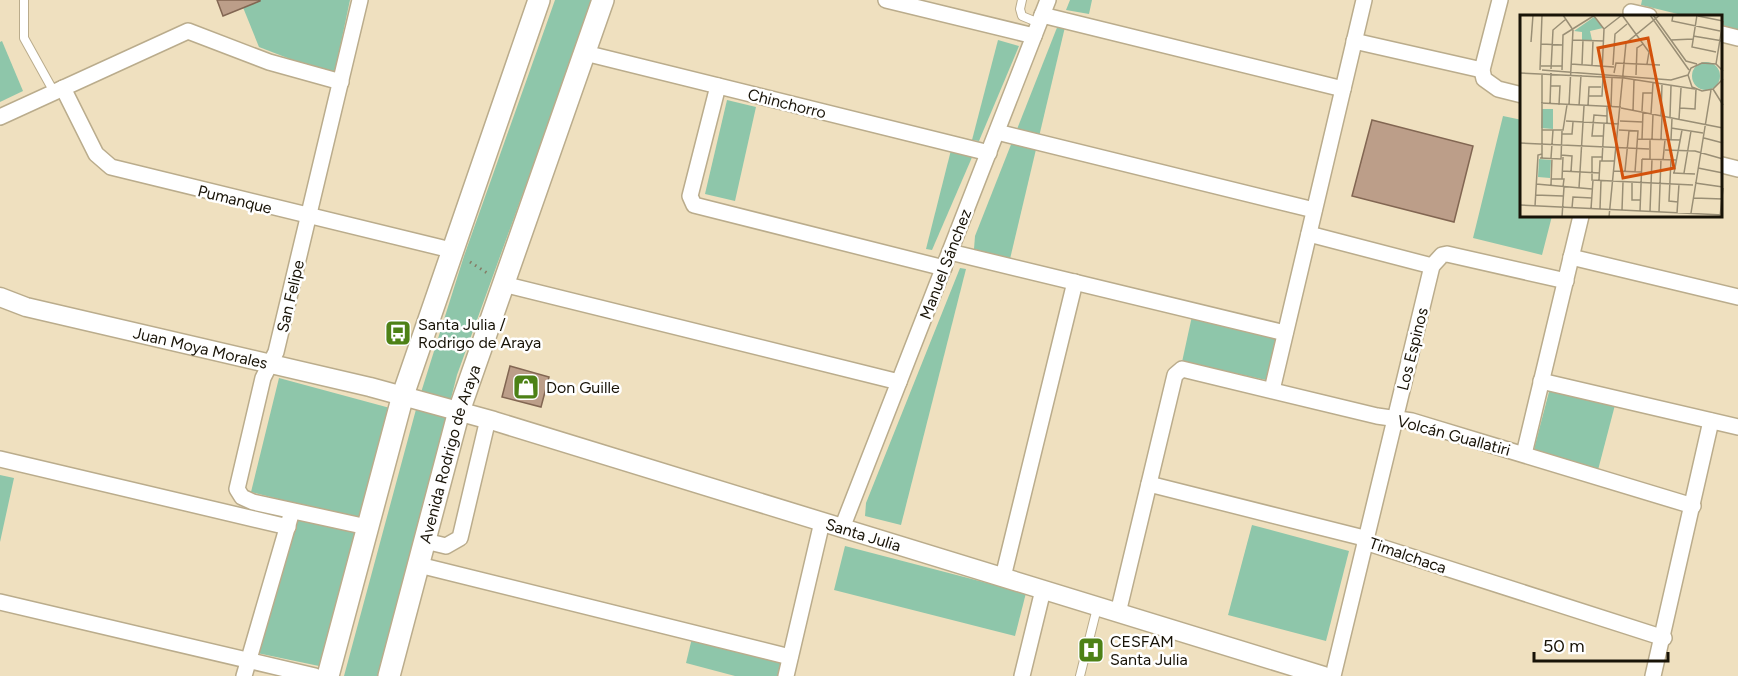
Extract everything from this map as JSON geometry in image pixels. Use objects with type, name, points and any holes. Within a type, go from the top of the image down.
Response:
[{"type":"main road","points":[[328,676],[403,395],[451,250],[539,0]]},
{"type":"main road","name":"Avenida Rodrigo de Araya","points":[[389,676],[459,411],[603,0]]},
{"type":"street","name":"San Felipe","points":[[360,0],[276,352],[263,378],[237,489],[246,499],[367,527]]},
{"type":"street","points":[[886,0],[1038,25],[1343,89]]},
{"type":"street","name":"Manuel Sánchez","points":[[842,528],[1048,0]]},
{"type":"street","points":[[1272,390],[1364,0]]},
{"type":"street","points":[[1500,0],[1482,70],[1484,79],[1489,84],[1520,94]]},
{"type":"street","points":[[1632,10],[1646,15]]},
{"type":"street","points":[[0,117],[188,31],[269,62],[341,82]]},
{"type":"street","points":[[1723,34],[1738,38]]},
{"type":"street","points":[[1354,41],[1482,70]]},
{"type":"street","name":"Chinchorro","points":[[585,53],[989,153]]},
{"type":"street","points":[[718,86],[690,196],[694,205],[944,268]]},
{"type":"street","name":"Pumanque","points":[[59,90],[96,154],[111,167],[451,250]]},
{"type":"street","points":[[997,132],[1314,210]]},
{"type":"street","points":[[1723,165],[1738,169]]},
{"type":"street","points":[[1524,454],[1581,218]]},
{"type":"street","points":[[1309,234],[1432,266],[1442,255],[1447,254],[1566,281]]},
{"type":"street","points":[[950,252],[1285,333]]},
{"type":"street","points":[[1571,257],[1738,297]]},
{"type":"street","name":"Los Espinos","points":[[1333,676],[1432,266]]},
{"type":"street","points":[[1003,577],[1075,282]]},
{"type":"street","points":[[504,284],[899,382]]},
{"type":"street","name":"Juan Moya Morales","points":[[0,297],[26,307],[403,395]]},
{"type":"street","name":"Volcán Guallatiri","points":[[1149,484],[1178,370],[1185,369],[1395,419],[1412,421],[1692,506]]},
{"type":"street","points":[[1541,381],[1738,427]]},
{"type":"street","name":"Santa Julia","points":[[403,395],[488,419],[1324,676]]},
{"type":"street","points":[[425,542],[446,546],[460,538],[488,419]]},
{"type":"street","points":[[1653,676],[1664,638],[1711,421]]},
{"type":"street","points":[[0,459],[288,527]]},
{"type":"street","points":[[1118,613],[1149,484]]},
{"type":"street","name":"Timalchaca","points":[[1149,484],[1360,537],[1365,542],[1664,638]]},
{"type":"street","points":[[244,676],[291,510]]},
{"type":"street","points":[[786,676],[822,522]]},
{"type":"street","points":[[418,565],[790,657]]},
{"type":"street","points":[[1022,676],[1043,590]]},
{"type":"street","points":[[0,602],[315,676]]},
{"type":"lane","points":[[24,0],[24,38],[59,90]]},
{"type":"lane","points":[[1022,0],[1020,9],[1022,16],[1038,25]]},
{"type":"lane","points":[[1080,676],[1097,606]]},
{"type":"path","points":[[451,250],[504,284]]},
{"type":"green space","points":[[240,0],[350,0],[334,76],[259,47]]},
{"type":"green space","points":[[555,0],[593,0],[457,375],[380,676],[344,676],[418,402],[464,256]]},
{"type":"green space","points":[[1070,0],[1092,0],[1089,14],[1066,10]]},
{"type":"green space","points":[[1642,0],[1738,0],[1738,30],[1723,25],[1723,15],[1682,15],[1641,5]]},
{"type":"green space","points":[[1058,25],[1065,27],[1010,259],[974,249],[975,236]]},
{"type":"green space","points":[[998,40],[1019,46],[979,141],[972,140]]},
{"type":"green space","points":[[2,41],[23,91],[0,102],[0,42]]},
{"type":"green space","points":[[727,100],[756,107],[735,201],[705,194]]},
{"type":"green space","points":[[1503,116],[1520,120],[1520,218],[1551,218],[1542,255],[1473,238]]},
{"type":"green space","points":[[951,150],[973,155],[932,250],[926,249]]},
{"type":"green space","points":[[960,268],[966,269],[901,525],[865,516],[866,503]]},
{"type":"green space","points":[[1192,316],[1276,336],[1266,380],[1182,362]]},
{"type":"green space","points":[[279,378],[390,408],[319,666],[257,653],[302,505],[251,492]]},
{"type":"green space","points":[[1550,388],[1615,405],[1598,470],[1533,453]]},
{"type":"green space","points":[[0,475],[14,478],[0,542]]},
{"type":"green space","points":[[1252,525],[1349,551],[1326,641],[1228,615]]},
{"type":"green space","points":[[845,546],[1026,593],[1015,636],[834,590]]},
{"type":"green space","points":[[692,638],[782,661],[778,676],[735,676],[686,663]]},
{"type":"building","points":[[217,0],[260,0],[260,1],[223,16]]},
{"type":"building","points":[[1372,120],[1473,146],[1454,222],[1352,196]]},
{"type":"building","name":"Don Guille","points":[[510,366],[549,377],[541,407],[502,397]]},
{"type":"place","name":"Santa Julia / Rodrigo de Araya","points":[[398,333]]},
{"type":"place","name":"Don Guille","points":[[526,387]]},
{"type":"place","name":"CESFAM Santa Julia","points":[[1091,650]]}]
